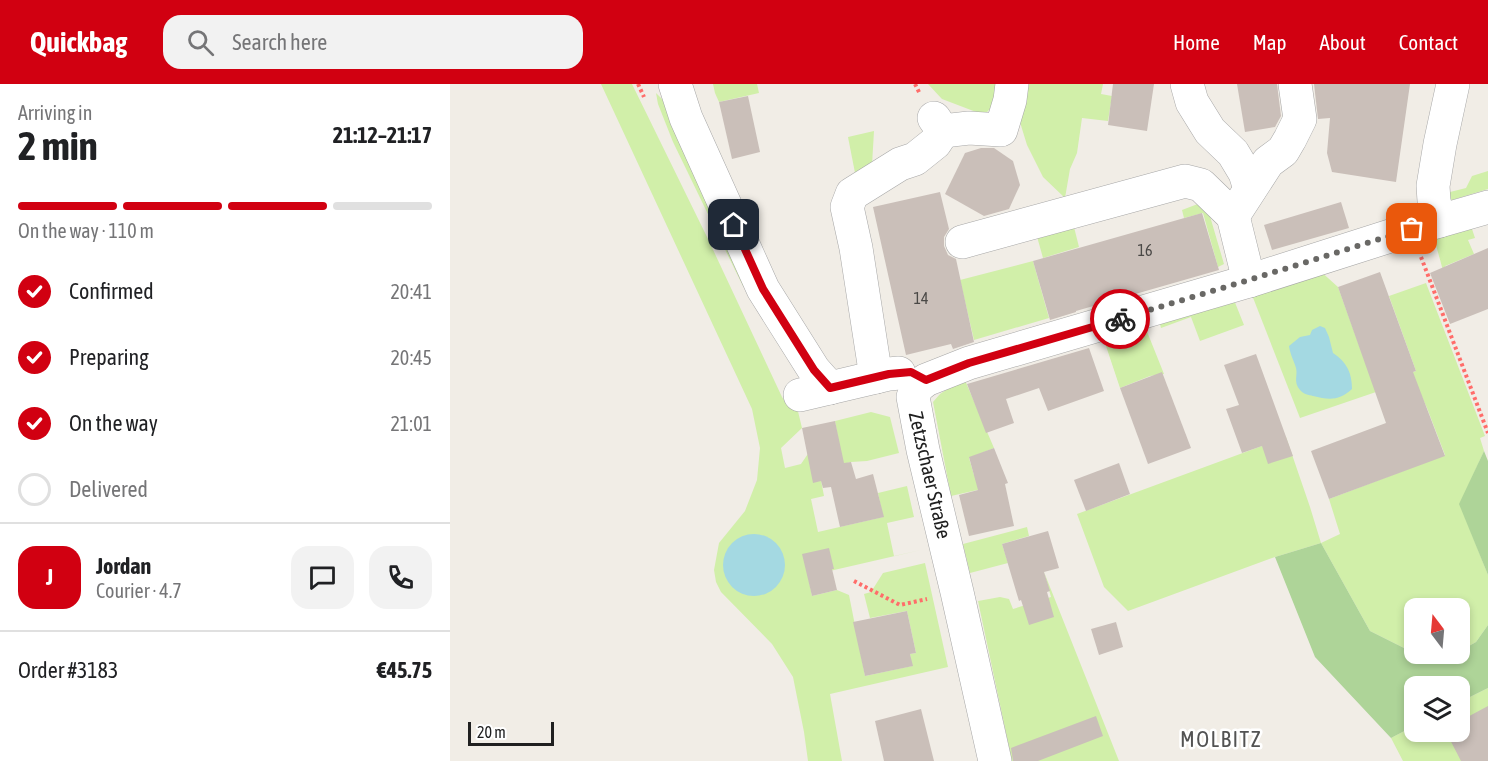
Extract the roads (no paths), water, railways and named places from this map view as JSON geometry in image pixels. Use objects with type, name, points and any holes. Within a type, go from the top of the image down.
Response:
[{"type":"street","points":[[675,84],[686,118],[763,289],[814,370],[815,391],[889,374],[911,372],[926,380],[969,363],[1488,207]]},
{"type":"street","points":[[876,377],[856,248],[847,207],[852,194],[900,164],[915,159],[935,143],[938,124],[1001,130],[1012,84]]},
{"type":"street","points":[[1187,84],[1192,102],[1210,131],[1233,153],[1245,173],[1250,189]]},
{"type":"street","points":[[1233,216],[1268,162],[1282,151],[1300,119],[1295,84]]},
{"type":"street","points":[[1426,225],[1434,201],[1433,186],[1453,84]]},
{"type":"street","points":[[962,242],[1185,181],[1201,185],[1233,216],[1249,280]]},
{"type":"street","name":"Zetzschaer Straße","points":[[926,380],[918,387],[913,397],[995,761]]},
{"type":"water","points":[[1320,326],[1325,328],[1333,353],[1348,368],[1351,378],[1352,389],[1338,398],[1308,395],[1301,391],[1297,384],[1296,368],[1289,346],[1300,337],[1310,335],[1312,330]]},
{"type":"water","points":[[754,534],[776,543],[785,565],[776,587],[754,596],[732,587],[723,565],[732,543]]},
{"type":"district","name":"MOLBITZ","points":[[1221,739]]}]
